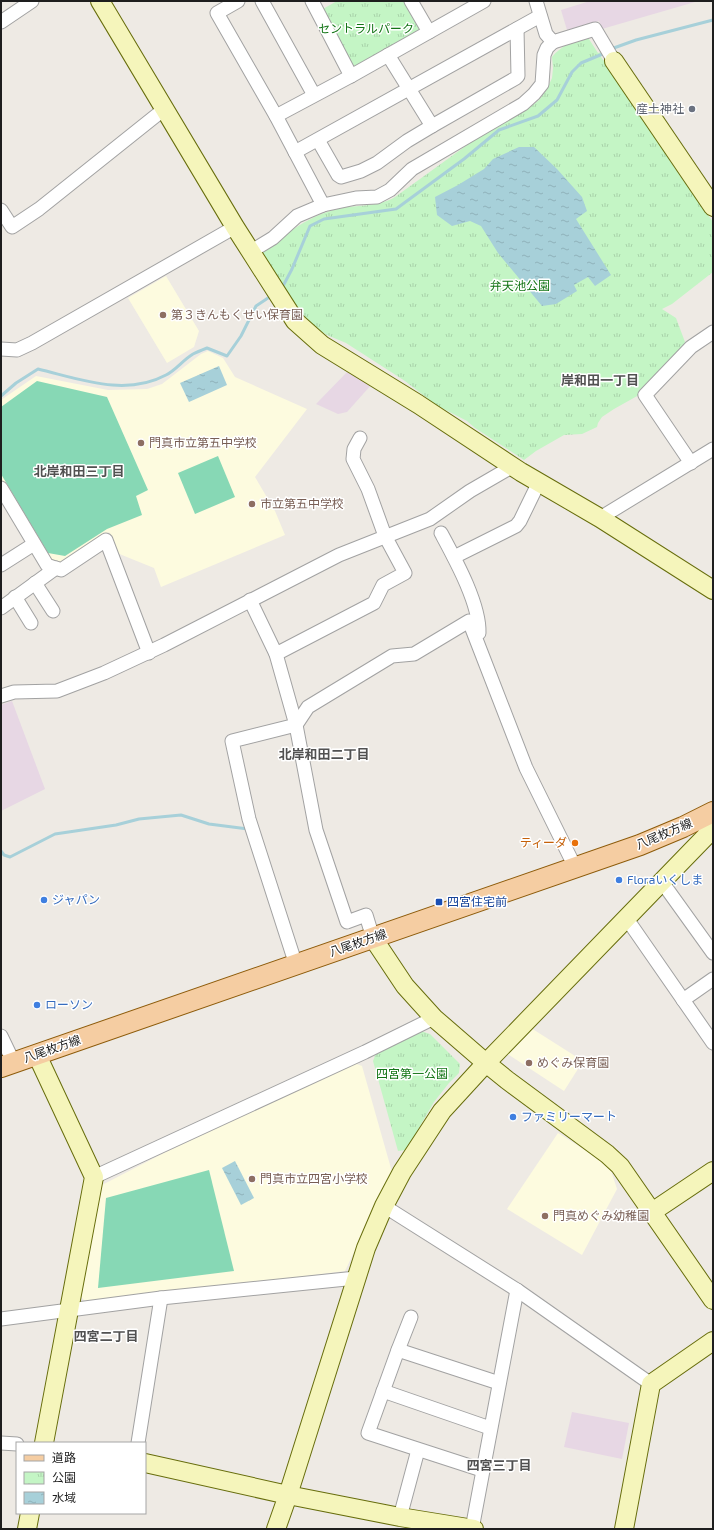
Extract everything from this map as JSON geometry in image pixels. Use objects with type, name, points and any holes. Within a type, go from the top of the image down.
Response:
[{"type":"main road","name":"八尾枚方線","points":[[7,1065],[640,845],[710,814]]},
{"type":"street","points":[[1,22],[32,1]]},
{"type":"street","points":[[100,1],[163,110],[294,321],[322,345],[713,590]]},
{"type":"street","points":[[238,1],[217,13],[296,152],[323,205]]},
{"type":"street","points":[[262,1],[314,95]]},
{"type":"street","points":[[312,1],[352,76]]},
{"type":"street","points":[[411,1],[429,32]]},
{"type":"street","points":[[276,116],[352,76],[429,32],[465,6],[484,1]]},
{"type":"street","points":[[536,1],[546,34],[553,42]]},
{"type":"street","points":[[296,152],[540,16]]},
{"type":"street","points":[[318,140],[338,175],[341,177],[361,171],[377,163],[407,141],[518,76],[516,29]]},
{"type":"street","points":[[250,252],[273,238],[297,216],[323,205],[356,198],[377,197],[390,190],[407,172],[523,104],[542,84],[544,55],[547,48],[553,42],[595,29],[614,61],[712,205]]},
{"type":"street","points":[[388,55],[432,126]]},
{"type":"street","points":[[1,210],[12,227],[39,210],[163,110]]},
{"type":"street","points":[[1,349],[17,350],[32,343],[235,227]]},
{"type":"street","points":[[691,463],[645,395],[692,348],[713,332]]},
{"type":"street","points":[[276,654],[374,603],[383,585],[405,573],[385,536],[368,489],[353,459],[354,449],[360,438]]},
{"type":"street","points":[[600,518],[713,449]]},
{"type":"street","points":[[1,696],[14,692],[57,691],[104,673],[149,653],[339,555],[430,519],[470,491],[513,466]]},
{"type":"street","points":[[454,557],[516,526],[520,521],[539,482]]},
{"type":"street","points":[[1,488],[47,565],[61,570],[106,540],[149,653]]},
{"type":"street","points":[[441,533],[454,557],[471,596],[480,624],[479,647]]},
{"type":"street","points":[[1,565],[34,544]]},
{"type":"street","points":[[1,608],[56,568]]},
{"type":"street","points":[[35,583],[53,611]]},
{"type":"street","points":[[15,597],[31,623]]},
{"type":"street","points":[[250,600],[276,654],[296,725],[316,830],[347,922],[366,915],[373,938],[406,986],[434,1018],[486,1063],[607,1154],[620,1166],[713,1300]]},
{"type":"street","points":[[296,964],[249,819],[232,741],[296,725],[308,707],[392,656],[414,654],[469,621],[526,768],[575,867]]},
{"type":"street","points":[[276,1529],[366,1248],[384,1206],[402,1172],[442,1111],[486,1063],[708,834],[710,814]]},
{"type":"street","points":[[662,882],[713,953]]},
{"type":"street","points":[[627,919],[713,1043]]},
{"type":"street","points":[[683,1000],[713,979]]},
{"type":"street","points":[[94,1177],[365,1052],[434,1018]]},
{"type":"street","points":[[1,1036],[7,1065]]},
{"type":"street","points":[[37,1054],[94,1177],[44,1442]]},
{"type":"street","points":[[652,1212],[713,1171]]},
{"type":"street","points":[[384,1206],[517,1290],[651,1384]]},
{"type":"street","points":[[1,1319],[161,1298],[356,1278]]},
{"type":"street","points":[[146,1463],[288,1495],[400,1517],[473,1529],[482,1470],[517,1290]]},
{"type":"street","points":[[138,1442],[161,1298]]},
{"type":"street","points":[[411,1317],[368,1433],[482,1470]]},
{"type":"street","points":[[624,1529],[651,1384],[713,1341]]},
{"type":"street","points":[[398,1350],[499,1383]]},
{"type":"street","points":[[384,1391],[490,1428]]},
{"type":"street","points":[[1,1444],[16,1444]]},
{"type":"street","points":[[400,1517],[418,1450]]},
{"type":"street","points":[[27,1529],[30,1514]]},
{"type":"shaded area","points":[[590,1],[695,2],[602,29],[599,21],[567,30],[561,10]]},
{"type":"shaded area","name":"第３きんもくせい保育園","points":[[166,276],[199,331],[194,347],[167,363],[128,298]]},
{"type":"shaded area","name":"門真市立第五中学校","points":[[208,351],[223,358],[235,377],[307,409],[255,477],[275,511],[285,535],[161,587],[154,568],[117,553],[109,532],[63,563],[50,561],[1,479],[1,400],[36,376],[108,390],[147,389],[162,384],[201,354]]},
{"type":"shaded area","points":[[350,369],[372,384],[347,412],[338,414],[316,404]]},
{"type":"shaded area","points":[[12,701],[45,789],[1,811],[1,705]]},
{"type":"shaded area","points":[[531,1028],[583,1061],[564,1091],[506,1053]]},
{"type":"shaded area","name":"門真市立四宮小学校","points":[[354,1063],[362,1066],[392,1172],[345,1271],[88,1304],[79,1295],[102,1185],[164,1153]]},
{"type":"shaded area","points":[[558,1133],[609,1165],[617,1189],[582,1255],[507,1209]]},
{"type":"shaded area","points":[[572,1412],[629,1423],[622,1459],[564,1447]]},
{"type":"green space","name":"セントラルパーク","points":[[337,1],[406,1],[420,27],[418,32],[356,67],[353,66],[321,10]]},
{"type":"green space","name":"弁天池公園","points":[[587,36],[598,53],[632,42],[599,54],[644,118],[674,167],[713,222],[713,272],[672,304],[662,309],[676,318],[685,342],[682,349],[639,395],[602,417],[597,427],[582,434],[564,435],[536,451],[524,460],[475,428],[467,421],[436,405],[405,381],[346,343],[327,335],[300,317],[259,252],[294,228],[323,213],[341,208],[381,203],[395,197],[485,132],[530,107],[539,100],[547,89],[552,78],[552,57],[568,44]]},
{"type":"green space","points":[[37,381],[107,397],[148,490],[136,496],[142,515],[107,529],[65,556],[48,553],[1,474],[1,407]]},
{"type":"green space","points":[[218,456],[235,497],[195,514],[178,473]]},
{"type":"green space","name":"四宮第一公園","points":[[421,1031],[430,1034],[460,1064],[459,1073],[434,1102],[406,1150],[398,1151],[373,1061],[376,1053]]},
{"type":"green space","points":[[209,1170],[234,1271],[98,1288],[106,1198]]},
{"type":"water","points":[[519,147],[534,147],[557,169],[582,197],[587,211],[576,219],[611,275],[595,286],[588,277],[574,285],[577,291],[556,304],[542,306],[498,253],[481,226],[470,221],[452,226],[437,215],[435,197],[484,169],[493,159]]},
{"type":"water","points":[[219,366],[227,385],[189,402],[180,383]]},
{"type":"water","points":[[235,1161],[254,1198],[241,1205],[222,1168]]},
{"type":"waterway","points":[[611,49],[636,40],[713,20]]},
{"type":"waterway","points":[[282,288],[292,269],[310,226],[324,219],[396,209],[464,159],[499,130],[538,116],[557,100],[572,72],[581,63],[605,53]]},
{"type":"waterway","points":[[1,396],[16,383],[38,369],[102,384],[135,385],[166,375],[193,354],[207,348],[227,356],[241,336],[256,306],[268,298]]},
{"type":"waterway","points":[[1,851],[4,855],[10,857],[55,834],[116,825],[139,819],[181,815],[209,824],[248,829]]},
{"type":"place","name":"産土神社","points":[[692,109]]},
{"type":"place","name":"第３きんもくせい保育園","points":[[163,315]]},
{"type":"place","name":"門真市立第五中学校","points":[[141,443]]},
{"type":"place","name":"市立第五中学校","points":[[252,504]]},
{"type":"place","name":"ティーダ","points":[[575,843]]},
{"type":"place","name":"Floraいくしま","points":[[619,880]]},
{"type":"place","name":"ジャパン","points":[[44,900]]},
{"type":"place","name":"四宮住宅前","points":[[439,902]]},
{"type":"place","name":"ローソン","points":[[37,1005]]},
{"type":"place","name":"めぐみ保育園","points":[[529,1063]]},
{"type":"place","name":"ファミリーマート","points":[[513,1117]]},
{"type":"place","name":"門真市立四宮小学校","points":[[252,1179]]},
{"type":"place","name":"門真めぐみ幼稚園","points":[[545,1216]]},
{"type":"district","name":"岸和田一丁目","points":[[600,380]]},
{"type":"district","name":"北岸和田三丁目","points":[[79,471]]},
{"type":"district","name":"北岸和田二丁目","points":[[324,754]]},
{"type":"district","name":"四宮二丁目","points":[[106,1336]]},
{"type":"district","name":"四宮三丁目","points":[[499,1465]]}]
